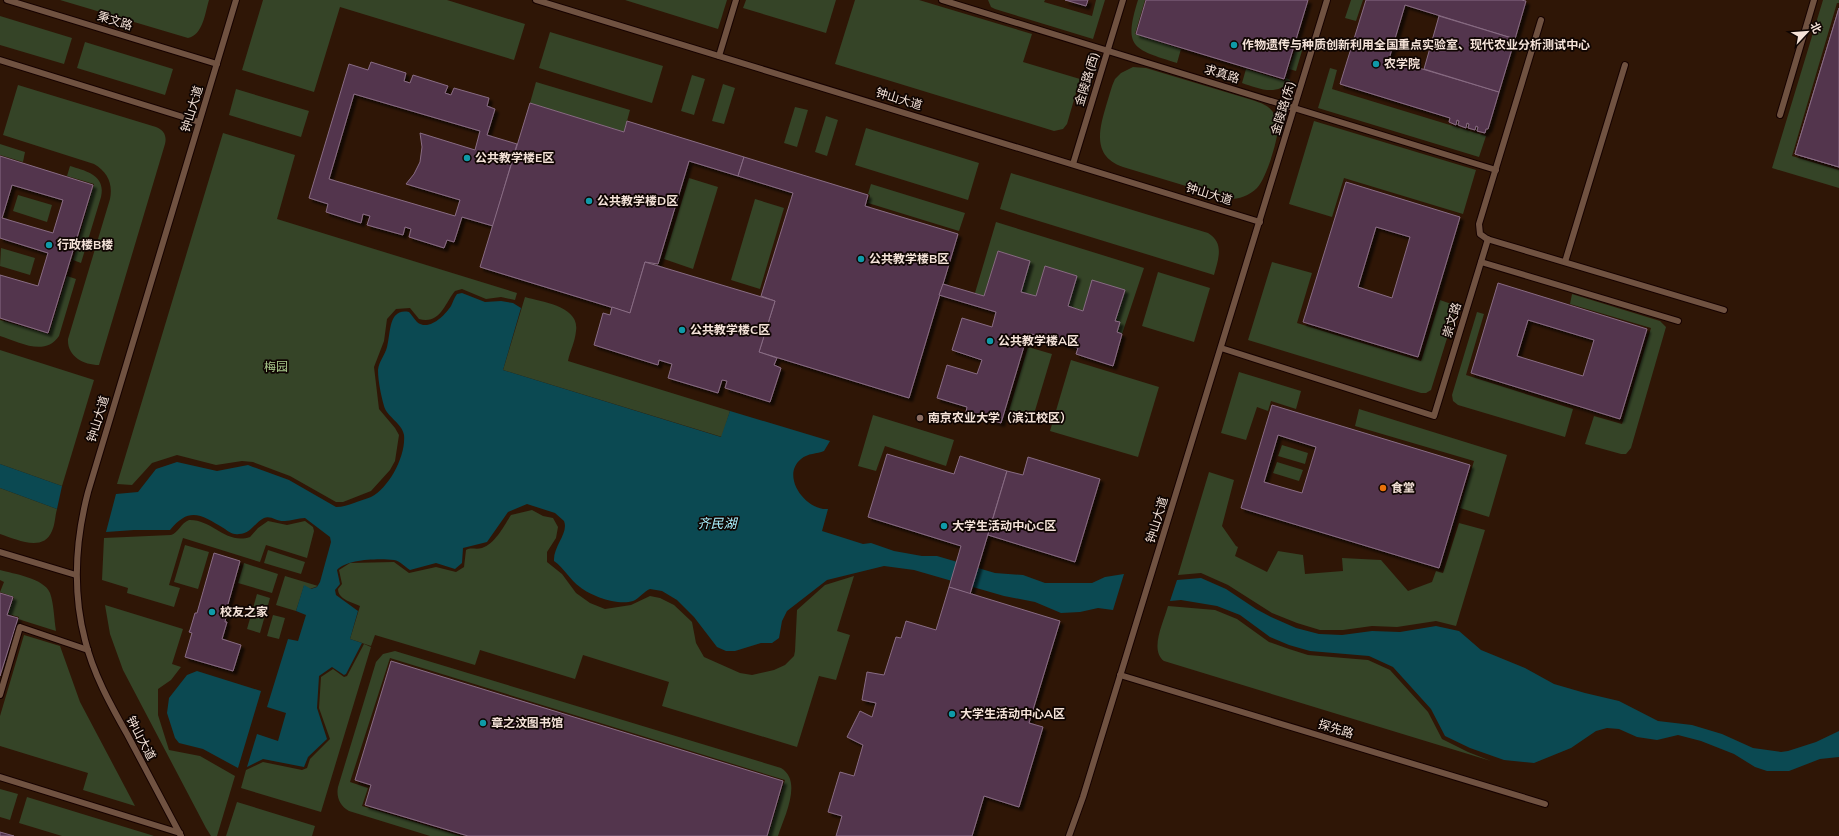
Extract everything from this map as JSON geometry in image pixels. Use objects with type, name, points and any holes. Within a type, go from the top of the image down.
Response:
[{"type":"lane","name":"秉文路","points":[[7,0],[217,64]]},
{"type":"lane","name":"钟山大道","points":[[180,835],[108,700],[88,650],[80,619],[76,575],[79,530],[90,486],[236,0]]},
{"type":"lane","name":"钟山大道","points":[[536,0],[1260,222],[1120,675],[1084,798],[1069,836]]},
{"type":"lane","points":[[719,56],[736,0]]},
{"type":"lane","name":"求真路","points":[[942,0],[1295,107],[1496,170]]},
{"type":"lane","name":"金陵路(西)","points":[[1073,164],[1123,0]]},
{"type":"lane","name":"金陵路(东)","points":[[1260,222],[1327,0]]},
{"type":"lane","points":[[1780,115],[1814,0]]},
{"type":"lane","points":[[1541,20],[1479,226],[1480,234],[1488,239],[1724,310]]},
{"type":"lane","points":[[0,60],[199,122]]},
{"type":"lane","points":[[1565,262],[1625,65]]},
{"type":"lane","name":"崇文路","points":[[1221,348],[1434,416],[1488,239]]},
{"type":"lane","points":[[1481,262],[1678,321]]},
{"type":"lane","points":[[0,552],[76,575]]},
{"type":"lane","points":[[0,696],[20,627],[88,650]]},
{"type":"lane","name":"探先路","points":[[1120,675],[1545,804]]},
{"type":"lane","points":[[0,777],[180,835]]},
{"type":"green space","points":[[60,0],[209,0],[203,23],[197,33],[188,38]]},
{"type":"green space","points":[[263,0],[447,0],[525,24],[514,60],[340,7],[314,92],[242,70]]},
{"type":"green space","points":[[625,0],[727,0],[718,29]]},
{"type":"green space","points":[[746,0],[836,0],[826,33],[743,8]]},
{"type":"green space","points":[[855,0],[919,0],[1032,34],[1023,62],[1080,79],[1067,124],[1063,129],[1054,131],[835,64]]},
{"type":"green space","points":[[988,0],[1045,0],[1044,2],[1092,16],[1096,0],[1105,0],[1093,39],[995,9],[991,7]]},
{"type":"green space","points":[[1138,0],[1145,0],[1135,34],[1181,49],[1177,63],[1141,50],[1135,44],[1132,37],[1132,28]]},
{"type":"green space","points":[[1351,0],[1363,0],[1356,21],[1345,18]]},
{"type":"green space","points":[[1823,0],[1839,0],[1839,3],[1837,3],[1792,156],[1839,170],[1839,188],[1772,168]]},
{"type":"green space","points":[[0,16],[72,38],[64,64],[0,45]]},
{"type":"green space","points":[[550,32],[663,66],[652,103],[539,68]]},
{"type":"green space","points":[[85,42],[173,69],[165,95],[77,68]]},
{"type":"green space","points":[[1298,42],[1304,44],[1296,71],[1289,69]]},
{"type":"green space","points":[[1133,67],[1146,68],[1249,99],[1271,109],[1278,127],[1274,150],[1268,168],[1257,188],[1244,196],[1229,199],[1123,167],[1113,162],[1106,156],[1102,149],[1100,133],[1103,115],[1112,85],[1121,73]]},
{"type":"green space","points":[[1330,68],[1337,70],[1332,89],[1486,136],[1479,157],[1318,108]]},
{"type":"green space","points":[[1246,69],[1285,81],[1286,78],[1290,81],[1279,89],[1260,89],[1242,83]]},
{"type":"green space","points":[[692,75],[705,79],[694,115],[681,111]]},
{"type":"green space","points":[[536,82],[630,110],[624,132],[530,103]]},
{"type":"green space","points":[[723,84],[735,88],[724,124],[712,121]]},
{"type":"green space","points":[[18,85],[156,127],[163,132],[165,136],[166,141],[99,365],[87,363],[73,355],[68,345],[68,339],[110,199],[110,183],[103,171],[94,164],[3,135]]},
{"type":"green space","points":[[236,89],[309,111],[301,137],[229,115]]},
{"type":"green space","points":[[795,107],[808,110],[797,147],[784,143]]},
{"type":"green space","points":[[826,116],[838,120],[827,156],[815,152]]},
{"type":"green space","points":[[1314,121],[1476,170],[1463,214],[1344,178],[1332,217],[1289,204]]},
{"type":"green space","points":[[866,128],[979,163],[968,200],[855,165]]},
{"type":"green space","name":"梅园","points":[[223,133],[295,155],[277,219],[517,293],[515,300],[501,297],[486,299],[462,289],[455,291],[441,312],[432,319],[419,319],[410,308],[396,309],[387,319],[384,341],[374,367],[379,409],[399,435],[395,461],[390,470],[371,491],[343,502],[336,502],[290,476],[253,462],[242,461],[216,465],[177,455],[152,463],[132,485],[117,484]]},
{"type":"green space","points":[[0,144],[25,152],[23,162],[0,155]]},
{"type":"green space","points":[[70,166],[93,175],[101,184],[102,190],[81,263],[73,260],[94,184],[67,176]]},
{"type":"green space","points":[[1011,173],[1208,233],[1217,242],[1219,252],[1214,275],[1000,209]]},
{"type":"green space","points":[[689,178],[718,187],[693,269],[664,259]]},
{"type":"green space","points":[[871,184],[965,213],[959,231],[868,203],[870,195],[868,194]]},
{"type":"green space","points":[[18,195],[52,205],[47,222],[13,211]]},
{"type":"green space","points":[[755,199],[784,208],[760,289],[731,280]]},
{"type":"green space","points":[[996,222],[1144,268],[1122,334],[1117,332],[1120,322],[1115,321],[1125,291],[1083,311],[1068,306],[1077,276],[1045,266],[1036,296],[1021,292],[1030,261],[998,251],[984,296],[975,293]]},
{"type":"green space","points":[[1,248],[35,258],[30,275],[0,266]]},
{"type":"green space","points":[[1272,262],[1312,273],[1297,323],[1421,361],[1440,300],[1457,306],[1431,390],[1426,393],[1421,393],[1248,340]]},
{"type":"green space","points":[[1158,272],[1210,288],[1194,342],[1142,326]]},
{"type":"green space","points":[[67,276],[76,279],[59,336],[53,342],[47,346],[39,347],[23,344],[0,336],[0,320],[49,334]]},
{"type":"green space","points":[[1572,294],[1660,321],[1666,327],[1631,448],[1626,454],[1585,444],[1594,416],[1622,424],[1651,328],[1570,304]]},
{"type":"green space","points":[[525,297],[558,306],[572,316],[576,323],[576,331],[568,361],[730,411],[722,437],[503,370]]},
{"type":"green space","points":[[1477,312],[1484,314],[1466,375],[1573,409],[1565,437],[1458,405],[1453,401],[1452,395]]},
{"type":"green space","points":[[1028,347],[1052,354],[1031,424],[1007,417]]},
{"type":"green space","points":[[0,350],[94,380],[62,486],[0,464]]},
{"type":"green space","points":[[1071,360],[1159,387],[1138,457],[1050,431]]},
{"type":"green space","points":[[1239,372],[1301,391],[1296,409],[1271,401],[1268,411],[1257,407],[1246,440],[1221,433]]},
{"type":"green space","points":[[1359,409],[1507,455],[1489,517],[1460,508],[1474,461],[1355,426]]},
{"type":"green space","points":[[873,415],[954,440],[946,466],[885,446],[876,471],[858,466]]},
{"type":"green space","points":[[1282,445],[1308,453],[1305,464],[1278,456]]},
{"type":"green space","points":[[1277,462],[1303,470],[1299,481],[1273,473]]},
{"type":"green space","points":[[1209,472],[1234,480],[1222,526],[1238,547],[1235,556],[1267,572],[1278,551],[1303,555],[1305,574],[1343,571],[1342,558],[1381,560],[1408,591],[1432,582],[1436,571],[1443,573],[1459,523],[1485,530],[1456,626],[1436,621],[1397,627],[1372,626],[1343,630],[1320,630],[1272,613],[1228,585],[1201,573],[1178,575]]},
{"type":"green space","points":[[0,488],[57,509],[53,529],[48,538],[36,543],[29,543],[0,534]]},
{"type":"green space","points":[[532,510],[543,516],[553,518],[558,527],[556,538],[547,552],[547,562],[562,574],[576,593],[590,603],[605,609],[631,605],[650,596],[660,598],[674,605],[692,622],[696,643],[704,657],[740,673],[752,675],[774,670],[785,665],[794,656],[797,610],[825,585],[854,576],[837,631],[850,635],[836,680],[819,676],[797,747],[662,706],[669,682],[583,655],[575,679],[480,650],[475,665],[375,635],[371,646],[350,639],[360,606],[346,600],[340,595],[338,589],[342,584],[339,570],[350,563],[394,562],[409,573],[436,567],[456,572],[464,567],[466,550],[480,549],[487,546],[499,534],[511,515]]},
{"type":"green space","points":[[189,520],[205,523],[226,535],[241,539],[250,537],[258,528],[268,521],[287,525],[305,521],[313,527],[314,531],[307,558],[266,545],[260,562],[183,538],[169,585],[180,588],[174,607],[127,593],[128,588],[102,580],[104,538],[171,535]]},
{"type":"green space","points":[[185,545],[209,552],[198,589],[174,582]]},
{"type":"green space","points":[[268,550],[305,562],[301,574],[264,563]]},
{"type":"green space","points":[[244,563],[278,574],[272,593],[238,583]]},
{"type":"green space","points":[[0,570],[28,577],[47,588],[52,602],[56,631],[18,619],[19,617],[8,614],[14,597],[0,592],[4,582],[0,580]]},
{"type":"green space","points":[[285,576],[318,586],[310,589],[304,586],[296,611],[276,605]]},
{"type":"green space","points":[[257,594],[270,598],[260,633],[247,629]]},
{"type":"green space","points":[[105,605],[183,629],[172,664],[181,667],[171,680],[158,689],[158,715],[169,750],[200,756],[235,776],[217,836],[211,836],[206,828],[123,670],[110,634]]},
{"type":"green space","points":[[1168,606],[1215,610],[1237,619],[1269,642],[1289,649],[1308,655],[1368,660],[1390,670],[1428,712],[1442,739],[1468,752],[1491,761],[1164,661],[1158,650],[1158,643],[1161,627]]},
{"type":"green space","points":[[273,615],[285,618],[279,639],[267,636]]},
{"type":"green space","points":[[24,635],[60,646],[80,702],[135,806],[83,790],[88,773],[0,746],[0,716]]},
{"type":"green space","points":[[364,644],[371,647],[321,812],[241,788],[246,770],[263,762],[302,770],[307,768],[310,759],[330,739],[319,708],[321,677],[333,669],[344,677],[347,676]]},
{"type":"green space","points":[[395,651],[781,768],[791,781],[791,790],[790,800],[778,836],[768,836],[785,780],[390,658],[350,782],[368,788],[362,806],[461,836],[430,836],[349,811],[343,807],[339,801],[338,787],[376,662],[383,654]]},
{"type":"green space","points":[[0,789],[18,794],[10,820],[0,817]]},
{"type":"green space","points":[[27,797],[154,836],[62,836],[19,823]]},
{"type":"green space","points":[[237,802],[315,826],[312,836],[226,836]]},
{"type":"water","name":"齐民湖","points":[[462,293],[485,302],[501,301],[513,303],[521,308],[503,370],[721,437],[730,411],[830,441],[824,451],[801,459],[795,466],[793,474],[798,491],[804,499],[820,508],[828,509],[822,531],[863,544],[871,543],[894,551],[922,556],[937,556],[995,573],[1023,575],[1045,583],[1092,583],[1105,577],[1124,574],[1113,610],[1098,608],[1080,612],[1061,613],[1035,602],[1004,596],[914,570],[884,566],[827,580],[787,611],[782,621],[779,638],[772,643],[761,643],[735,651],[726,651],[717,647],[694,617],[677,600],[662,591],[650,589],[633,601],[620,602],[598,597],[580,587],[554,561],[554,555],[563,535],[565,526],[564,521],[555,513],[527,504],[508,512],[487,542],[463,548],[462,563],[455,569],[436,563],[410,570],[396,561],[388,559],[355,561],[341,566],[337,570],[340,584],[335,590],[336,595],[358,611],[350,639],[362,643],[346,674],[344,675],[332,667],[319,676],[317,708],[327,739],[308,757],[304,767],[263,759],[247,767],[257,734],[278,741],[286,713],[267,707],[288,639],[298,641],[306,615],[296,611],[304,585],[311,589],[317,587],[320,582],[331,542],[330,537],[305,518],[279,521],[267,517],[243,534],[233,534],[209,520],[196,515],[190,515],[177,522],[170,530],[106,532],[116,494],[138,492],[156,469],[177,462],[217,471],[248,465],[289,480],[336,507],[348,505],[378,493],[390,479],[395,470],[404,443],[403,431],[384,406],[378,374],[381,361],[387,347],[390,329],[394,318],[397,314],[402,312],[409,312],[417,322],[422,325],[431,324],[441,318],[448,310],[457,294]]},
{"type":"water","points":[[0,464],[62,486],[57,509],[0,488]]},
{"type":"water","points":[[1201,578],[1226,589],[1271,617],[1296,628],[1319,634],[1342,635],[1372,631],[1400,632],[1436,626],[1459,631],[1481,650],[1525,668],[1554,684],[1619,701],[1658,721],[1692,725],[1722,734],[1753,748],[1781,752],[1788,751],[1816,742],[1839,731],[1839,757],[1820,759],[1789,771],[1767,771],[1755,767],[1734,754],[1701,741],[1678,735],[1657,740],[1637,737],[1619,729],[1607,728],[1596,731],[1571,748],[1534,763],[1504,760],[1470,748],[1445,736],[1431,709],[1393,667],[1369,656],[1310,651],[1289,645],[1270,637],[1240,615],[1217,606],[1181,600],[1170,601],[1177,580]]},
{"type":"water","points":[[197,671],[261,691],[238,768],[203,749],[179,743],[175,738],[167,713],[169,698],[187,675]]},
{"type":"building","points":[[1065,0],[1088,0],[1086,6]]},
{"type":"building","name":"作物遗传与种质创新利用全国重点实验室、现代农业分析测试中心","points":[[1146,0],[1308,0],[1284,79],[1136,34]]},
{"type":"building","name":"农学院","points":[[1366,0],[1526,1],[1515,39],[1405,5],[1389,59],[1499,92],[1488,129],[1486,129],[1485,133],[1477,131],[1478,127],[1476,126],[1475,130],[1468,128],[1469,124],[1467,123],[1466,128],[1458,125],[1459,121],[1457,120],[1456,125],[1449,122],[1450,118],[1340,84]]},
{"type":"building","points":[[1839,8],[1839,167],[1795,154]]},
{"type":"building","points":[[1839,8],[1839,167],[1795,154]]},
{"type":"building","points":[[1439,16],[1515,39],[1499,92],[1424,69]]},
{"type":"building","name":"公共教学楼E区","points":[[371,62],[406,73],[404,81],[410,83],[413,75],[448,86],[445,93],[451,95],[454,88],[489,98],[487,106],[495,109],[487,135],[517,144],[493,226],[462,217],[454,242],[447,240],[444,248],[409,237],[411,229],[405,227],[403,235],[367,225],[370,216],[363,214],[361,223],[326,212],[328,204],[309,198],[349,64],[368,70]],"holes":[[[354,94],[480,131],[475,150],[420,133],[422,147],[420,162],[414,174],[406,184],[460,200],[455,216],[329,179]]]},
{"type":"building","name":"公共教学楼D区","points":[[530,103],[624,132],[627,121],[744,157],[738,176],[689,161],[658,264],[645,262],[630,313],[480,267]]},
{"type":"building","name":"行政楼B楼","points":[[0,156],[93,185],[48,333],[0,318],[0,275],[38,286],[48,253],[0,238]],"holes":[[[12,185],[63,200],[53,233],[2,218]]]},
{"type":"building","name":"公共教学楼B区","points":[[744,157],[868,195],[865,206],[958,234],[909,398],[759,352],[775,301],[761,296],[793,193],[738,176]]},
{"type":"building","points":[[1346,182],[1460,217],[1418,357],[1303,322]],"holes":[[[1376,227],[1410,237],[1392,298],[1358,287]]]},
{"type":"building","name":"公共教学楼A区","points":[[998,251],[1030,261],[1021,292],[1036,296],[1045,266],[1077,276],[1068,306],[1083,311],[1092,280],[1125,290],[1115,321],[1120,322],[1117,332],[1122,334],[1113,366],[1076,354],[1078,348],[1028,333],[1001,423],[966,412],[967,407],[937,398],[947,365],[977,374],[982,360],[952,350],[962,318],[992,327],[996,312],[939,295],[943,284],[984,296]]},
{"type":"building","name":"公共教学楼C区","points":[[645,262],[775,301],[759,352],[777,358],[774,365],[781,368],[770,402],[725,388],[727,381],[722,380],[718,393],[668,378],[672,364],[659,360],[658,365],[594,345],[603,313],[610,315],[612,307],[630,313]]},
{"type":"building","points":[[1498,283],[1647,329],[1620,419],[1471,373]],"holes":[[[1528,320],[1594,340],[1583,376],[1517,356]]]},
{"type":"building","name":"食堂","points":[[1272,405],[1470,465],[1439,568],[1241,508]],"holes":[[[1278,435],[1316,447],[1302,493],[1264,482]]]},
{"type":"building","name":"大学生活动中心C区","points":[[887,454],[954,474],[960,456],[1007,471],[970,594],[949,587],[961,546],[868,517]]},
{"type":"building","points":[[1028,457],[1100,479],[1075,562],[988,535],[1007,471],[1023,475]]},
{"type":"building","name":"校友之家","points":[[214,553],[240,561],[226,611],[225,622],[227,622],[222,639],[241,645],[233,671],[185,657],[192,633],[189,632],[195,613],[197,613]]},
{"type":"building","name":"大学生活动中心A区","points":[[949,587],[1060,621],[1029,723],[1043,727],[1019,807],[984,796],[972,836],[836,836],[842,816],[828,812],[840,772],[854,776],[863,745],[847,737],[860,711],[872,717],[876,703],[862,700],[867,672],[884,675],[896,637],[901,638],[906,621],[936,630]]},
{"type":"building","points":[[0,593],[13,597],[7,615],[18,618],[0,676]]},
{"type":"building","name":"章之汶图书馆","points":[[391,661],[783,781],[767,836],[468,836],[365,805],[371,785],[355,780]]},
{"type":"building","points":[[0,832],[14,836],[0,836]]},
{"type":"place","name":"作物遗传与种质创新利用全国重点实验室、现代农业分析测试中心","points":[[1234,45]]},
{"type":"place","name":"农学院","points":[[1376,64]]},
{"type":"place","name":"公共教学楼E区","points":[[467,158]]},
{"type":"place","name":"公共教学楼D区","points":[[589,201]]},
{"type":"place","name":"行政楼B楼","points":[[49,245]]},
{"type":"place","name":"公共教学楼B区","points":[[861,259]]},
{"type":"place","name":"公共教学楼C区","points":[[682,330]]},
{"type":"place","name":"公共教学楼A区","points":[[990,341]]},
{"type":"place","name":"南京农业大学（滨江校区）","points":[[920,418]]},
{"type":"place","name":"食堂","points":[[1383,488]]},
{"type":"place","name":"大学生活动中心C区","points":[[944,526]]},
{"type":"place","name":"校友之家","points":[[212,612]]},
{"type":"place","name":"大学生活动中心A区","points":[[952,714]]},
{"type":"place","name":"章之汶图书馆","points":[[483,723]]}]
